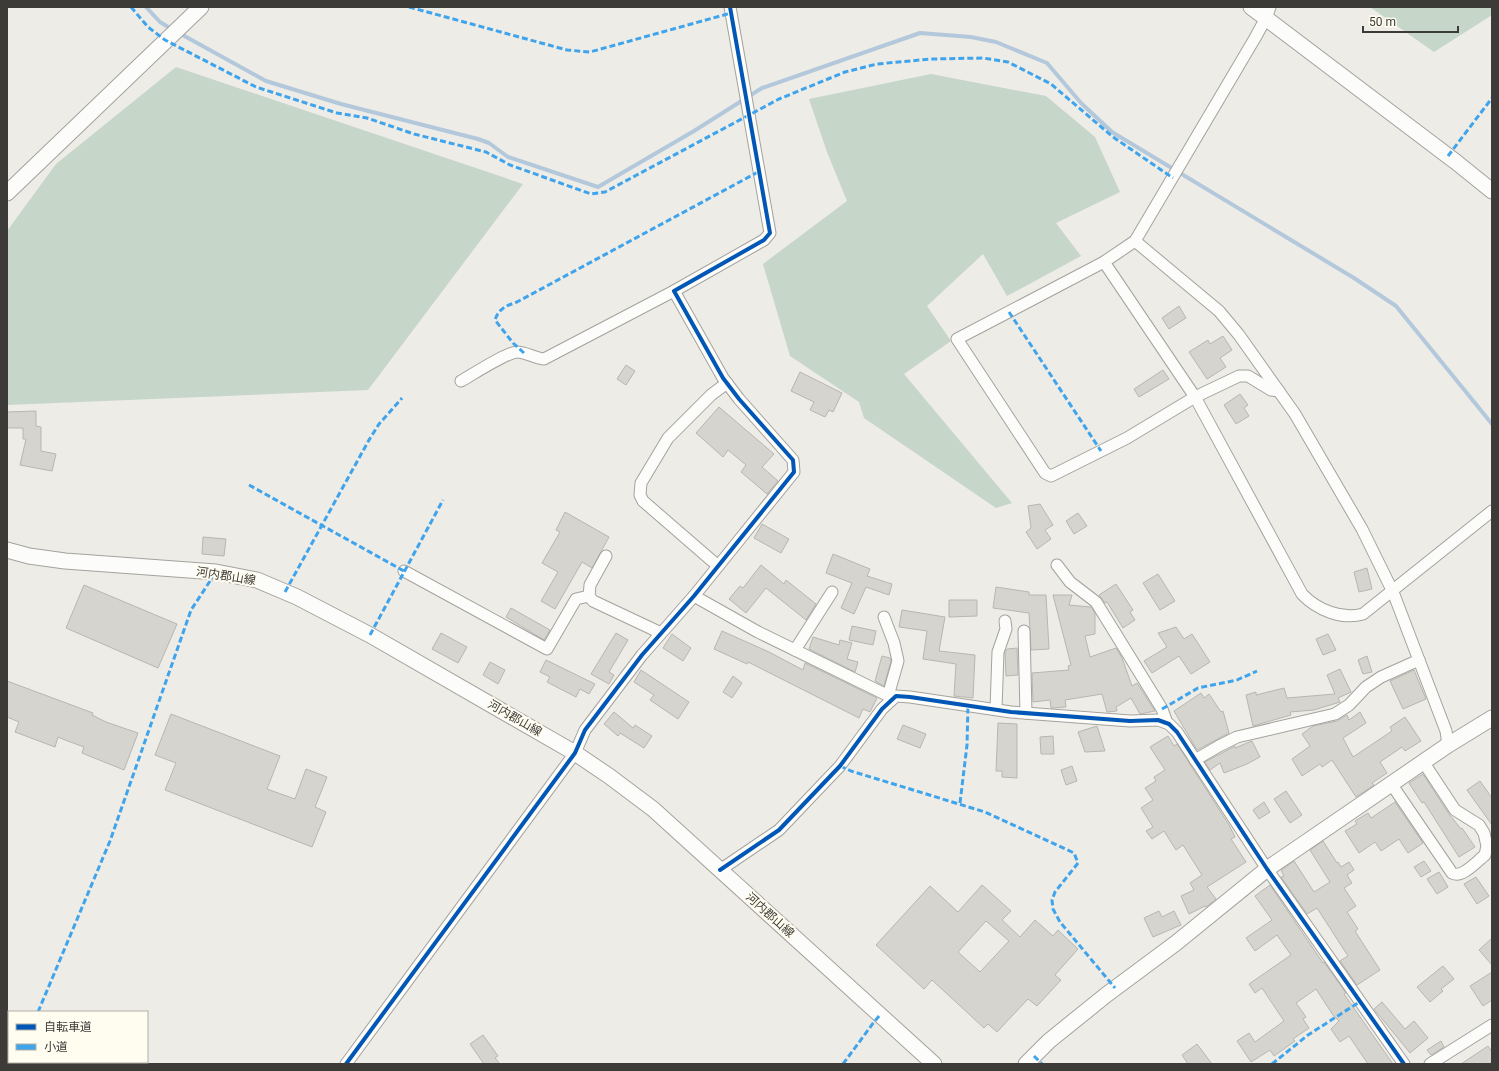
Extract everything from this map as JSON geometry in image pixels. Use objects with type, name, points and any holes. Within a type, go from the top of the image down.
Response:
[{"type":"street","points":[[7,193],[200,7]]},
{"type":"street","points":[[461,381],[513,353],[524,353],[534,358],[544,359],[674,291],[764,240],[770,233],[730,7]]},
{"type":"street","points":[[1251,7],[1268,13],[1492,192]]},
{"type":"street","points":[[1268,13],[1135,241],[1104,262],[957,339],[1048,476],[1055,476],[1126,438],[1195,398],[1239,376],[1245,375],[1253,378],[1275,392],[1279,391]]},
{"type":"street","points":[[1135,241],[1219,311],[1239,335],[1279,391],[1362,529],[1393,592],[1446,731],[1448,745]]},
{"type":"street","points":[[1104,262],[1195,398],[1302,594],[1310,603],[1328,612],[1352,617],[1368,612],[1492,511]]},
{"type":"street","points":[[346,1064],[575,753],[585,730],[642,655],[694,596],[788,481],[795,467],[793,460],[727,383],[674,291]]},
{"type":"street","points":[[718,566],[643,501],[639,490],[641,483],[668,438],[711,395],[727,383]]},
{"type":"street","name":"河内郡山線","points":[[7,550],[29,556],[65,561],[216,572],[257,580],[297,597],[370,635],[575,753],[609,776],[652,810],[720,870],[934,1064]]},
{"type":"street","points":[[606,556],[590,585],[589,596],[593,601],[661,633]]},
{"type":"street","points":[[1057,565],[1070,582],[1096,602],[1162,709],[1167,723]]},
{"type":"street","points":[[404,572],[547,649],[576,599],[589,596]]},
{"type":"street","points":[[795,650],[832,592]]},
{"type":"street","points":[[694,596],[758,632],[890,697],[910,697],[1026,713],[1130,721],[1158,720],[1167,723],[1177,732],[1267,869],[1404,1064]]},
{"type":"street","points":[[720,870],[783,827],[840,766],[890,697],[898,661],[894,643],[884,617]]},
{"type":"street","points":[[996,709],[998,652],[1006,629],[1005,621]]},
{"type":"street","points":[[1024,631],[1026,713]]},
{"type":"street","points":[[1195,760],[1218,746],[1237,737],[1335,714],[1349,704],[1366,687],[1386,675],[1419,660]]},
{"type":"street","points":[[1026,1064],[1049,1042],[1095,1004],[1176,943],[1267,869],[1392,785],[1448,745],[1492,718]]},
{"type":"street","points":[[1392,785],[1452,873],[1459,874],[1464,872],[1485,855],[1487,846],[1484,833],[1479,825],[1455,810],[1424,763]]},
{"type":"street","points":[[1430,1064],[1490,1029]]},
{"type":"green space","points":[[1370,7],[1492,7],[1492,15],[1434,52]]},
{"type":"green space","points":[[176,67],[523,184],[368,390],[7,405],[7,231],[56,164]]},
{"type":"green space","points":[[931,74],[1046,96],[1095,137],[1120,192],[1056,223],[1081,256],[1007,296],[983,254],[927,306],[951,341],[904,374],[1012,503],[996,508],[864,418],[859,402],[790,356],[763,264],[847,201],[827,152],[809,99]]},
{"type":"building","points":[[1179,306],[1186,318],[1169,329],[1162,318]]},
{"type":"building","points":[[1223,336],[1232,350],[1220,358],[1226,367],[1207,379],[1189,352],[1208,340],[1210,344]]},
{"type":"building","points":[[626,365],[635,371],[626,385],[617,379]]},
{"type":"building","points":[[1163,370],[1169,379],[1139,397],[1134,389]]},
{"type":"building","points":[[800,372],[842,393],[833,412],[829,410],[825,417],[810,410],[814,402],[791,391]]},
{"type":"building","points":[[1240,394],[1248,405],[1244,408],[1249,416],[1236,424],[1224,405]]},
{"type":"building","points":[[719,407],[774,454],[762,467],[778,481],[767,494],[741,472],[746,465],[728,450],[723,457],[696,433]]},
{"type":"building","points":[[36,411],[36,426],[41,427],[41,451],[56,454],[52,471],[20,465],[26,439],[23,439],[23,428],[7,428],[7,412]]},
{"type":"building","points":[[1040,504],[1053,525],[1045,530],[1051,539],[1037,549],[1026,532],[1031,528],[1028,506]]},
{"type":"building","points":[[565,512],[609,537],[592,568],[582,562],[555,609],[541,601],[558,572],[542,563],[560,532],[556,530]]},
{"type":"building","points":[[1078,513],[1087,526],[1074,534],[1066,521]]},
{"type":"building","points":[[762,524],[789,539],[781,553],[754,538]]},
{"type":"building","points":[[203,537],[226,539],[224,556],[202,554]]},
{"type":"building","points":[[833,554],[870,569],[867,576],[892,584],[889,595],[866,587],[854,614],[841,608],[852,583],[826,573]]},
{"type":"building","points":[[761,565],[784,584],[786,580],[816,604],[806,620],[766,588],[746,613],[729,599],[740,586],[743,588]]},
{"type":"building","points":[[1367,568],[1372,589],[1359,592],[1354,572]]},
{"type":"building","points":[[1158,574],[1175,601],[1160,610],[1143,583]]},
{"type":"building","points":[[1116,584],[1133,610],[1130,612],[1135,620],[1123,628],[1107,602],[1105,603],[1099,595]]},
{"type":"building","points":[[84,585],[177,624],[158,668],[66,628]]},
{"type":"building","points":[[996,587],[1029,592],[1029,595],[1046,595],[1049,649],[1031,650],[1029,613],[993,608]]},
{"type":"building","points":[[1053,595],[1072,595],[1069,605],[1091,607],[1095,613],[1095,634],[1085,636],[1090,657],[1116,648],[1122,658],[1132,686],[1137,683],[1155,711],[1140,714],[1131,698],[1116,707],[1117,711],[1107,712],[1102,694],[1065,700],[1066,707],[1051,708],[1050,700],[1033,702],[1032,673],[1069,670],[1068,666],[1071,665]]},
{"type":"building","points":[[949,600],[977,600],[977,616],[949,617]]},
{"type":"building","points":[[511,608],[550,630],[544,640],[506,617]]},
{"type":"building","points":[[902,610],[945,617],[939,651],[975,655],[973,698],[954,696],[956,664],[923,659],[927,631],[899,627]]},
{"type":"building","points":[[852,626],[876,631],[873,645],[849,640]]},
{"type":"building","points":[[1176,627],[1184,639],[1192,634],[1210,662],[1191,674],[1179,656],[1152,673],[1144,661],[1167,647],[1158,633]]},
{"type":"building","points":[[722,631],[769,652],[803,670],[805,663],[877,698],[870,712],[863,709],[859,718],[748,662],[747,664],[714,649]]},
{"type":"building","points":[[441,633],[467,647],[458,663],[432,649]]},
{"type":"building","points":[[616,633],[628,640],[609,672],[614,675],[609,684],[591,674]]},
{"type":"building","points":[[672,634],[691,648],[683,661],[663,648]]},
{"type":"building","points":[[1328,634],[1336,650],[1323,655],[1316,639]]},
{"type":"building","points":[[813,637],[839,645],[840,640],[852,643],[847,659],[858,662],[855,672],[809,649]]},
{"type":"building","points":[[1017,648],[1018,675],[1006,676],[1005,653],[1007,649]]},
{"type":"building","points":[[882,656],[890,658],[891,661],[884,686],[875,681]]},
{"type":"building","points":[[1367,656],[1372,672],[1363,674],[1358,660]]},
{"type":"building","points":[[546,660],[595,684],[589,694],[580,689],[576,697],[547,682],[550,677],[540,672]]},
{"type":"building","points":[[490,662],[505,670],[498,684],[483,675]]},
{"type":"building","points":[[1340,669],[1351,692],[1338,698],[1340,702],[1314,710],[1290,712],[1291,715],[1253,726],[1246,695],[1256,692],[1256,695],[1284,688],[1287,698],[1335,694],[1327,675]]},
{"type":"building","points":[[641,670],[689,702],[678,719],[650,700],[654,695],[634,682]]},
{"type":"building","points":[[1414,670],[1426,699],[1403,709],[1390,681]]},
{"type":"building","points":[[733,676],[742,683],[732,698],[723,692]]},
{"type":"building","points":[[7,681],[93,713],[92,715],[106,722],[138,733],[124,770],[82,753],[84,747],[58,737],[55,747],[15,732],[19,722],[7,717]]},
{"type":"building","points":[[1201,693],[1204,698],[1209,694],[1221,712],[1223,711],[1229,733],[1197,750],[1174,711]]},
{"type":"building","points":[[614,712],[633,728],[635,725],[652,736],[644,748],[620,733],[618,736],[604,724]]},
{"type":"building","points":[[1360,712],[1366,723],[1343,738],[1353,757],[1392,731],[1390,727],[1405,717],[1421,741],[1405,751],[1402,747],[1380,762],[1387,773],[1372,783],[1374,785],[1356,797],[1332,760],[1322,767],[1320,764],[1302,776],[1292,759],[1310,746],[1302,734],[1313,726],[1337,721],[1347,715],[1349,720]]},
{"type":"building","points":[[171,714],[280,756],[267,789],[295,799],[306,769],[327,777],[315,807],[326,812],[312,847],[165,790],[176,763],[155,755]]},
{"type":"building","points":[[998,723],[1017,724],[1017,778],[1002,777],[1002,771],[996,771]]},
{"type":"building","points":[[903,725],[926,734],[920,748],[897,739]]},
{"type":"building","points":[[1097,726],[1105,751],[1085,752],[1078,732]]},
{"type":"building","points":[[1053,736],[1054,754],[1041,754],[1040,737]]},
{"type":"building","points":[[1168,736],[1174,746],[1177,744],[1229,825],[1235,837],[1231,839],[1246,862],[1207,887],[1216,899],[1206,907],[1205,906],[1189,914],[1181,896],[1194,890],[1190,883],[1202,875],[1183,845],[1176,850],[1164,831],[1152,839],[1146,831],[1153,827],[1141,808],[1153,800],[1145,788],[1156,781],[1154,777],[1165,770],[1150,747]]},
{"type":"building","points":[[1252,741],[1260,757],[1247,764],[1224,773],[1220,763],[1210,770],[1205,762],[1235,746],[1235,748]]},
{"type":"building","points":[[1072,766],[1077,781],[1066,785],[1061,770]]},
{"type":"building","points":[[1423,774],[1449,814],[1461,829],[1462,828],[1475,847],[1459,857],[1424,802],[1422,803],[1409,783]]},
{"type":"building","points":[[1480,781],[1492,798],[1492,825],[1467,790]]},
{"type":"building","points":[[1286,791],[1302,815],[1290,823],[1274,799]]},
{"type":"building","points":[[1264,802],[1270,812],[1259,819],[1253,810]]},
{"type":"building","points":[[1395,802],[1423,843],[1408,853],[1399,839],[1381,851],[1375,842],[1359,853],[1345,831],[1357,824],[1355,821],[1368,813],[1371,818]]},
{"type":"building","points":[[1323,841],[1341,867],[1349,862],[1354,870],[1347,875],[1352,883],[1344,888],[1356,906],[1347,912],[1358,929],[1355,931],[1380,970],[1357,985],[1340,961],[1348,956],[1317,908],[1307,914],[1281,877],[1284,876],[1281,870],[1294,861],[1314,892],[1330,882],[1310,850]]},
{"type":"building","points":[[1424,861],[1431,871],[1421,877],[1414,867]]},
{"type":"building","points":[[1439,872],[1448,887],[1437,894],[1427,879]]},
{"type":"building","points":[[1476,877],[1489,896],[1477,904],[1464,884]]},
{"type":"building","points":[[982,885],[1011,911],[1002,920],[1020,937],[1035,920],[1053,936],[1058,930],[1078,949],[1055,975],[1061,980],[1037,1006],[1028,999],[997,1032],[988,1024],[984,1028],[932,980],[924,989],[876,945],[930,886],[958,912]],"holes":[[[986,921],[1009,941],[980,972],[958,952]]]},
{"type":"building","points":[[1270,885],[1323,963],[1324,962],[1346,993],[1344,994],[1393,1064],[1368,1064],[1349,1036],[1340,1042],[1331,1029],[1339,1021],[1333,1015],[1316,989],[1296,1003],[1306,1017],[1303,1019],[1309,1028],[1293,1039],[1295,1041],[1274,1056],[1270,1050],[1251,1062],[1237,1041],[1249,1033],[1255,1042],[1284,1021],[1262,988],[1255,993],[1249,984],[1291,955],[1277,935],[1255,951],[1246,938],[1272,920],[1255,896]]},
{"type":"building","points":[[1159,911],[1162,917],[1174,911],[1181,925],[1153,937],[1144,918]]},
{"type":"building","points":[[1492,938],[1492,965],[1479,950]]},
{"type":"building","points":[[1443,966],[1454,979],[1441,989],[1443,991],[1430,1002],[1417,987]]},
{"type":"building","points":[[1492,972],[1492,1000],[1483,1006],[1470,986]]},
{"type":"building","points":[[1382,1002],[1405,1029],[1414,1021],[1428,1038],[1410,1053],[1374,1009]]},
{"type":"building","points":[[483,1035],[498,1056],[495,1058],[500,1064],[484,1064],[470,1044]]},
{"type":"building","points":[[1441,1041],[1444,1047],[1431,1055],[1427,1050]]},
{"type":"building","points":[[1197,1044],[1212,1064],[1188,1064],[1182,1055]]},
{"type":"building","points":[[1488,1046],[1492,1052],[1492,1064],[1461,1064]]},
{"type":"waterway","points":[[146,7],[160,22],[173,30]]},
{"type":"waterway","points":[[179,33],[266,81],[341,104],[478,139],[489,143],[508,157],[598,187],[694,131],[762,88],[920,33],[971,37],[996,42],[1047,63],[1081,103],[1112,132],[1354,278],[1396,306],[1492,424]]},
{"type":"marked path","points":[[131,7],[148,27],[165,40],[256,87],[337,113],[367,118],[414,134],[486,152],[510,165],[591,194],[605,192],[779,99],[845,72],[877,64],[931,59],[983,58],[1008,62],[1051,84],[1113,137],[1173,178]]},
{"type":"marked path","points":[[409,7],[567,50],[590,52],[731,13]]},
{"type":"marked path","points":[[1448,156],[1492,98]]},
{"type":"marked path","points":[[524,353],[513,343],[495,320],[503,308],[517,302],[760,171]]},
{"type":"marked path","points":[[1009,312],[1101,451]]},
{"type":"marked path","points":[[285,592],[369,440],[379,424],[402,398]]},
{"type":"marked path","points":[[249,485],[404,571]]},
{"type":"marked path","points":[[370,635],[443,500]]},
{"type":"marked path","points":[[38,1011],[110,841],[191,610],[216,572]]},
{"type":"marked path","points":[[1162,709],[1198,688],[1237,680],[1257,671]]},
{"type":"marked path","points":[[960,803],[967,745],[968,705]]},
{"type":"marked path","points":[[840,766],[851,771],[985,812],[1074,853],[1078,863],[1055,892],[1052,900],[1053,909],[1060,922],[1115,988]]},
{"type":"marked path","points":[[1272,1064],[1308,1035],[1361,1001]]},
{"type":"marked path","points":[[843,1064],[880,1015]]},
{"type":"marked path","points":[[1034,1056],[1042,1064]]},
{"type":"cycle path","points":[[346,1064],[575,753],[585,730],[642,655],[694,596],[794,472],[793,460],[739,399],[723,378],[674,291],[764,240],[770,233],[730,7]]},
{"type":"cycle path","points":[[720,870],[779,830],[840,766],[882,709],[896,696],[1011,712],[1130,721],[1158,720],[1169,724],[1177,732],[1267,869],[1404,1064]]}]
